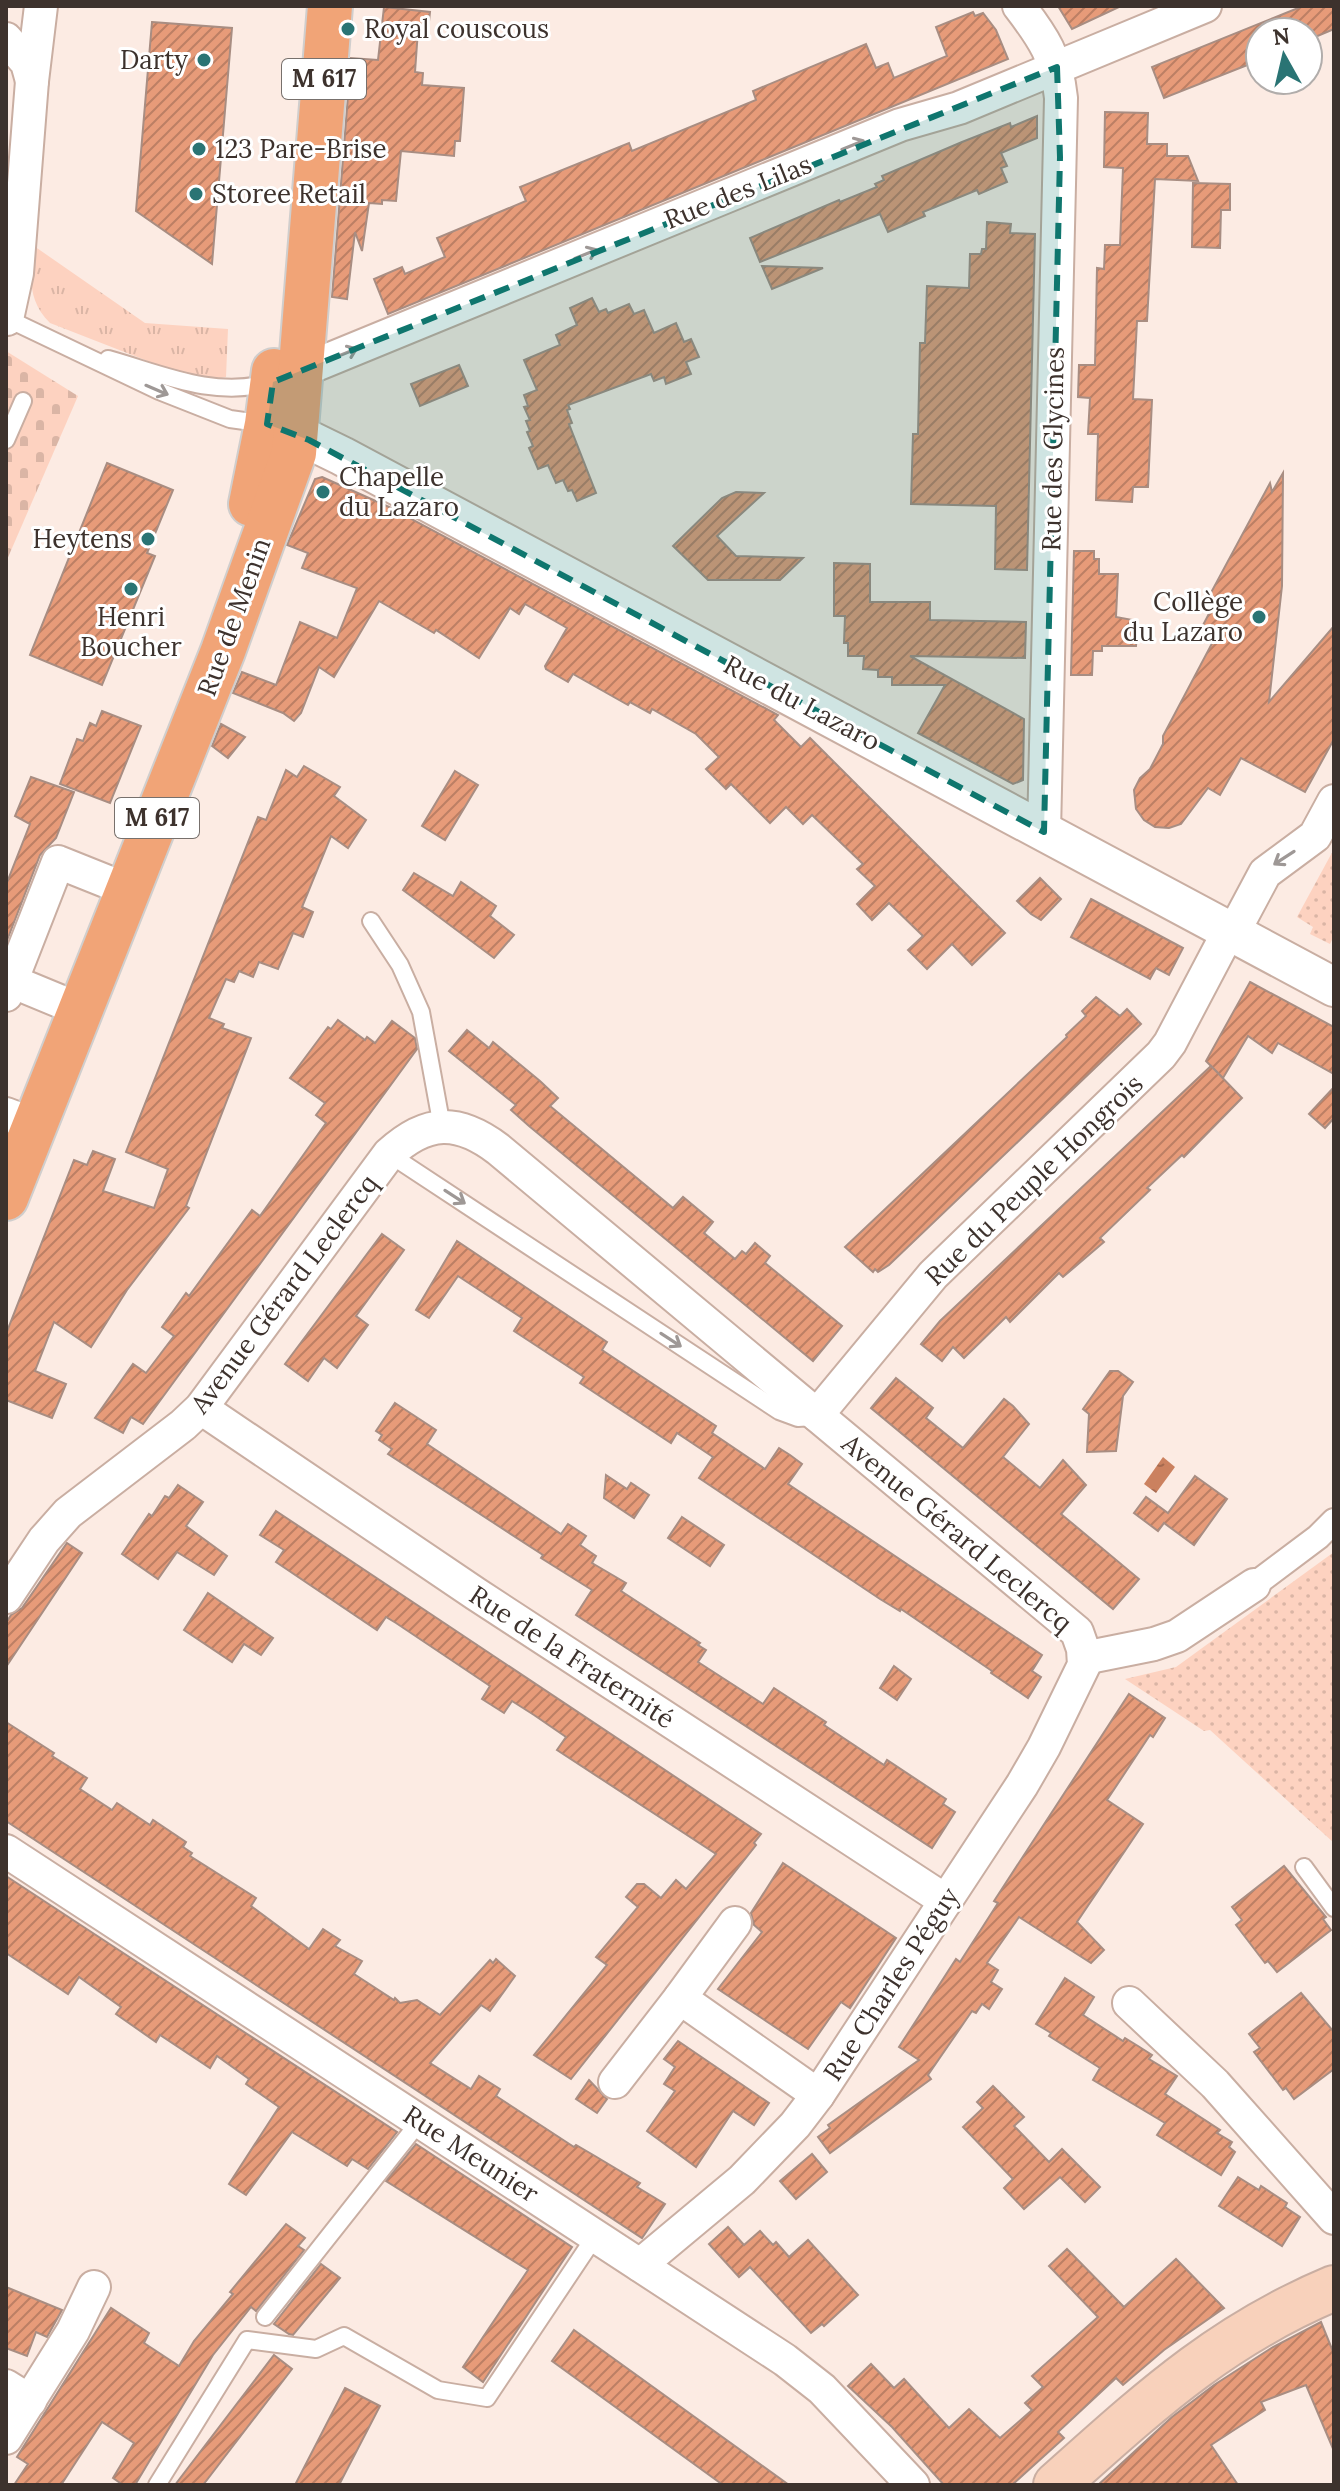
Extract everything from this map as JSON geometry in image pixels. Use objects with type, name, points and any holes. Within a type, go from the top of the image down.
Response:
[{"type":"main road","name":"Rue de Menin","points":[[285,403],[303,6]]},
{"type":"main road","name":"Rue de Menin","points":[[6,1198],[15,1124],[70,1005],[118,886],[229,576],[285,403],[330,6]]},
{"type":"main road","points":[[1056,2485],[1195,2365],[1279,2312],[1334,2288]]},
{"type":"street","points":[[7,318],[17,273],[41,6]]},
{"type":"street","points":[[1019,6],[1046,43],[1057,67]]},
{"type":"street","name":"Rue des Lilas","points":[[285,403],[900,125],[959,108],[1205,6]]},
{"type":"street","points":[[6,39],[27,63],[32,81]]},
{"type":"street","name":"Rue des Glycines","points":[[1044,832],[1060,157],[1061,98],[1057,67]]},
{"type":"street","name":"Rue du Lazaro","points":[[285,403],[1044,832],[1334,987]]},
{"type":"street","name":"Rue du Peuple Hongrois","points":[[817,1415],[933,1275],[1161,1055],[1265,873],[1315,836],[1334,801]]},
{"type":"street","points":[[70,1005],[8,985],[58,862],[118,886]]},
{"type":"street","name":"Avenue Gérard Leclercq","points":[[6,1597],[44,1540],[68,1513],[201,1408],[389,1154],[423,1131],[442,1127],[472,1131],[498,1149],[1071,1626],[1081,1640],[1084,1658]]},
{"type":"street","name":"Rue de la Fraternité","points":[[201,1408],[489,1603],[946,1901]]},
{"type":"street","points":[[1084,1658],[1154,1644],[1177,1636],[1254,1585],[1318,1537],[1334,1521]]},
{"type":"street","name":"Rue Charles Péguy","points":[[640,2265],[760,2163],[818,2095],[1034,1766],[1084,1665],[1084,1658]]},
{"type":"street","name":"Rue Meunier","points":[[6,1851],[596,2235],[806,2376],[913,2485]]},
{"type":"street","points":[[615,2082],[735,1923]]},
{"type":"street","points":[[680,1998],[818,2095]]},
{"type":"street","points":[[1129,2003],[1215,2084],[1334,2218]]},
{"type":"street","points":[[6,2438],[18,2394],[73,2331],[94,2287]]},
{"type":"lane","points":[[7,318],[159,391],[230,419],[285,403]]},
{"type":"lane","points":[[61,346],[196,386],[235,389],[285,403]]},
{"type":"lane","points":[[6,440],[23,401]]},
{"type":"lane","points":[[371,921],[400,965],[421,1012],[442,1127]]},
{"type":"lane","name":"Avenue Gérard Leclercq","points":[[389,1154],[779,1411],[798,1418],[817,1415]]},
{"type":"lane","points":[[1304,1867],[1334,1908]]},
{"type":"lane","points":[[265,2317],[420,2121]]},
{"type":"lane","points":[[157,2485],[247,2340],[316,2349],[344,2336],[438,2390],[487,2398],[596,2235]]},
{"type":"highlighted area","points":[[1057,67],[1060,157],[1044,832],[309,440],[267,424],[273,382]]},
{"type":"green space","points":[[34,246],[145,323],[228,329],[226,377],[211,380],[186,376],[50,323],[37,305],[32,287]]},
{"type":"green space","points":[[6,351],[78,396],[6,562]]},
{"type":"green space","points":[[1334,849],[1334,936],[1330,944],[1310,934],[1313,927],[1297,917]]},
{"type":"green space","points":[[1334,1552],[1334,1843],[1210,1730],[1204,1731],[1125,1679],[1176,1667]]},
{"type":"water","points":[[1163,1457],[1175,1467],[1156,1493],[1144,1484]]},
{"type":"building","points":[[1058,6],[1121,6],[1072,29]]},
{"type":"building","points":[[1303,6],[1334,6],[1334,29],[1324,33],[1324,16],[1278,16]]},
{"type":"building","points":[[384,7],[430,12],[428,31],[418,30],[415,72],[423,73],[422,85],[464,88],[460,141],[455,141],[454,156],[401,151],[396,201],[369,203],[362,251],[355,232],[347,299],[332,297],[351,58],[378,60]]},
{"type":"building","points":[[973,12],[975,16],[983,13],[996,30],[1008,59],[388,314],[374,279],[402,267],[405,274],[445,257],[437,238],[526,201],[520,187],[629,143],[632,151],[756,100],[753,91],[866,44],[876,68],[888,63],[894,78],[947,56],[936,27]]},
{"type":"building","points":[[152,22],[232,28],[212,264],[136,211]]},
{"type":"building","points":[[1244,30],[1244,66],[1164,98],[1152,67]]},
{"type":"building","points":[[1105,112],[1148,113],[1147,144],[1167,144],[1167,156],[1188,156],[1198,181],[1155,179],[1147,321],[1137,321],[1133,399],[1152,400],[1148,487],[1133,487],[1132,502],[1096,500],[1098,434],[1088,434],[1090,398],[1078,397],[1079,365],[1095,365],[1097,268],[1104,269],[1105,245],[1120,245],[1123,168],[1104,167]]},
{"type":"building","points":[[1037,116],[1037,138],[1001,153],[1007,166],[1001,168],[1007,182],[979,194],[977,190],[923,212],[925,216],[888,232],[880,214],[760,262],[750,238],[877,187],[875,184],[884,180],[882,176],[1010,123],[1011,127]]},
{"type":"building","points":[[1193,183],[1230,184],[1230,210],[1221,210],[1220,248],[1192,247]]},
{"type":"building","points":[[987,222],[1011,224],[1010,233],[1035,234],[1027,570],[995,569],[996,506],[911,504],[913,434],[918,434],[920,343],[925,343],[927,286],[969,288],[970,254],[981,254],[982,249],[986,249]]},
{"type":"building","points":[[762,266],[823,268],[772,289]]},
{"type":"building","points":[[592,298],[599,312],[606,309],[608,313],[629,304],[634,314],[644,310],[654,333],[676,323],[684,342],[691,339],[699,357],[686,362],[691,374],[666,384],[664,377],[654,381],[651,374],[568,405],[572,423],[569,424],[596,493],[577,501],[563,480],[556,483],[548,465],[538,469],[529,448],[533,446],[527,432],[530,431],[526,421],[530,420],[524,407],[528,406],[524,395],[537,390],[524,360],[560,345],[556,335],[577,325],[570,308]]},
{"type":"building","points":[[459,365],[468,386],[420,406],[411,384]]},
{"type":"building","points":[[107,463],[173,490],[147,553],[155,556],[102,685],[30,655]]},
{"type":"building","points":[[1283,473],[1282,586],[1269,702],[1334,626],[1334,739],[1305,792],[1241,758],[1220,795],[1208,788],[1181,824],[1169,828],[1155,827],[1144,820],[1136,809],[1134,790],[1140,778],[1150,769],[1163,744],[1163,736],[1217,634],[1202,627],[1214,604],[1207,600],[1270,483],[1272,492]]},
{"type":"building","points":[[322,477],[389,507],[778,715],[774,720],[801,747],[810,738],[1005,933],[972,965],[952,944],[927,969],[908,950],[923,936],[889,903],[872,920],[857,904],[875,886],[857,869],[863,864],[812,815],[803,824],[786,807],[770,823],[731,784],[726,789],[706,769],[719,757],[696,734],[652,709],[650,713],[630,702],[628,705],[573,674],[568,682],[546,669],[567,628],[525,604],[519,614],[510,608],[479,658],[436,630],[434,633],[379,601],[334,677],[319,667],[301,713],[294,721],[283,713],[233,693],[242,672],[276,685],[300,622],[337,638],[357,588],[302,568],[308,553],[287,545],[315,479]]},
{"type":"building","points":[[736,492],[764,493],[717,536],[736,556],[803,558],[780,580],[708,580],[673,546],[722,498]]},
{"type":"building","points":[[1074,551],[1094,551],[1094,559],[1099,559],[1099,574],[1118,574],[1116,617],[1138,621],[1136,646],[1102,646],[1102,651],[1093,651],[1092,675],[1071,675]]},
{"type":"building","points":[[834,563],[870,564],[870,602],[930,602],[930,620],[1026,622],[1025,658],[910,656],[1024,719],[1023,780],[1013,784],[918,733],[945,685],[892,685],[892,677],[878,677],[878,670],[863,669],[864,656],[848,656],[848,643],[844,643],[845,616],[834,616]]},
{"type":"building","points":[[102,711],[141,726],[110,803],[60,784],[77,739],[83,741],[90,723],[96,726]]},
{"type":"building","points":[[221,724],[245,737],[228,758],[212,746]]},
{"type":"building","points":[[304,766],[340,787],[334,796],[366,820],[348,848],[331,836],[302,907],[313,912],[303,937],[293,933],[278,969],[259,962],[253,977],[239,971],[234,982],[226,979],[209,1018],[224,1024],[222,1028],[251,1038],[186,1206],[189,1208],[127,1290],[91,1347],[54,1322],[35,1371],[66,1384],[52,1418],[6,1400],[6,1334],[74,1160],[87,1165],[93,1151],[115,1159],[103,1191],[154,1208],[168,1169],[126,1152],[258,817],[266,820],[286,770],[297,777]]},
{"type":"building","points":[[455,771],[478,785],[445,840],[422,826]]},
{"type":"building","points":[[31,777],[74,792],[56,838],[40,855],[6,943],[6,885],[30,824],[15,816]]},
{"type":"building","points":[[414,873],[453,896],[461,882],[496,906],[490,916],[514,935],[494,958],[403,890]]},
{"type":"building","points":[[1040,878],[1061,899],[1041,920],[1017,901]]},
{"type":"building","points":[[1091,899],[1183,948],[1169,975],[1156,968],[1150,979],[1071,937]]},
{"type":"building","points":[[1250,982],[1334,1027],[1334,1074],[1278,1043],[1272,1053],[1248,1036],[1223,1078],[1206,1061]]},
{"type":"building","points":[[1096,997],[1120,1016],[1127,1009],[1141,1024],[889,1265],[873,1272],[845,1247],[1067,1037],[1086,1016],[1082,1011]]},
{"type":"building","points":[[338,1020],[365,1040],[367,1037],[375,1043],[392,1021],[415,1038],[417,1049],[143,1424],[131,1417],[123,1433],[95,1418],[133,1364],[146,1373],[174,1336],[162,1327],[186,1293],[189,1296],[252,1210],[260,1216],[326,1123],[316,1115],[325,1103],[290,1078],[328,1027],[331,1029]]},
{"type":"building","points":[[467,1030],[489,1048],[493,1042],[540,1081],[558,1098],[550,1106],[673,1208],[683,1197],[713,1222],[704,1233],[735,1259],[742,1251],[746,1254],[755,1243],[770,1256],[765,1263],[842,1326],[813,1361],[529,1126],[511,1110],[516,1105],[449,1051]]},
{"type":"building","points":[[1211,1066],[1242,1098],[1184,1157],[1182,1155],[1147,1188],[1150,1190],[1100,1238],[1104,1242],[1063,1277],[1059,1273],[1010,1322],[1006,1317],[964,1358],[953,1347],[942,1361],[921,1344],[940,1321]]},
{"type":"building","points":[[1334,1087],[1334,1118],[1325,1128],[1309,1114]]},
{"type":"building","points":[[382,1234],[404,1250],[356,1316],[368,1325],[337,1368],[324,1358],[308,1381],[285,1364]]},
{"type":"building","points":[[457,1241],[607,1342],[602,1350],[716,1426],[712,1433],[765,1469],[779,1448],[790,1455],[802,1464],[788,1484],[1042,1655],[1032,1671],[1041,1677],[1028,1698],[901,1609],[880,1599],[699,1478],[713,1457],[677,1433],[671,1443],[580,1383],[584,1377],[514,1331],[522,1318],[458,1276],[429,1318],[416,1310]]},
{"type":"building","points":[[1110,1371],[1118,1371],[1133,1382],[1123,1396],[1116,1451],[1087,1452],[1089,1414],[1083,1409]]},
{"type":"building","points":[[896,1378],[933,1408],[926,1418],[963,1448],[1004,1399],[1013,1406],[1029,1424],[1003,1457],[1040,1488],[1063,1460],[1086,1485],[1061,1514],[1139,1579],[1113,1609],[871,1408]]},
{"type":"building","points":[[395,1403],[436,1430],[427,1444],[561,1534],[568,1524],[586,1536],[580,1545],[596,1556],[592,1563],[626,1583],[621,1591],[700,1643],[698,1645],[706,1650],[698,1662],[763,1704],[774,1688],[884,1765],[887,1760],[946,1799],[943,1804],[955,1812],[932,1848],[576,1615],[592,1590],[388,1454],[392,1449],[379,1440],[382,1435],[376,1431]]},
{"type":"building","points":[[606,1475],[627,1489],[631,1483],[649,1495],[634,1518],[604,1498]]},
{"type":"building","points":[[1195,1476],[1227,1499],[1194,1545],[1164,1523],[1158,1531],[1134,1513],[1146,1497],[1168,1513]]},
{"type":"building","points":[[178,1485],[203,1502],[186,1526],[227,1556],[214,1575],[177,1552],[158,1579],[122,1554],[149,1514],[152,1516],[165,1496],[169,1498]]},
{"type":"building","points":[[276,1511],[761,1834],[754,1843],[756,1845],[571,2079],[534,2055],[607,1965],[596,1957],[638,1907],[626,1897],[637,1884],[644,1884],[661,1898],[676,1880],[686,1889],[716,1854],[557,1750],[566,1737],[534,1715],[512,1701],[504,1713],[482,1699],[490,1686],[396,1623],[386,1617],[377,1630],[276,1562],[284,1550],[260,1535]]},
{"type":"building","points":[[682,1517],[724,1545],[710,1566],[668,1538]]},
{"type":"building","points":[[67,1543],[82,1553],[6,1667],[6,1623],[11,1615],[22,1608]]},
{"type":"building","points":[[208,1593],[273,1638],[261,1655],[244,1644],[232,1662],[184,1630]]},
{"type":"building","points":[[894,1666],[911,1679],[897,1700],[880,1688]]},
{"type":"building","points":[[1129,1694],[1165,1718],[1153,1737],[1150,1735],[1107,1800],[1143,1824],[1077,1922],[1104,1950],[1091,1963],[1019,1917],[987,1963],[998,1970],[991,1982],[1002,1989],[989,2009],[982,2004],[976,2013],[972,2011],[928,2075],[931,2079],[830,2153],[818,2137],[830,2128],[828,2125],[919,2060],[899,2047],[956,1959],[960,1962],[998,1903],[994,1901]]},
{"type":"building","points":[[6,1722],[87,1778],[80,1789],[112,1810],[117,1803],[150,1825],[153,1820],[186,1842],[183,1847],[192,1853],[190,1856],[256,1898],[251,1906],[309,1949],[323,1929],[340,1940],[335,1946],[362,1961],[354,1974],[400,2003],[417,2000],[440,2015],[490,1960],[493,1963],[496,1959],[515,1976],[490,2011],[481,2005],[430,2063],[471,2089],[479,2076],[500,2089],[496,2096],[574,2147],[576,2145],[640,2183],[637,2187],[665,2204],[642,2238],[6,1821]]},
{"type":"building","points":[[783,1863],[896,1938],[850,2008],[841,2002],[808,2049],[718,1989],[762,1932],[754,1925],[751,1913]]},
{"type":"building","points":[[1284,1866],[1326,1917],[1323,1919],[1331,1930],[1277,1972],[1268,1961],[1265,1963],[1236,1925],[1242,1920],[1232,1907]]},
{"type":"building","points":[[6,1876],[397,2132],[368,2169],[352,2159],[347,2166],[292,2132],[246,2195],[229,2184],[279,2107],[246,2084],[249,2079],[217,2056],[210,2068],[160,2035],[156,2042],[116,2014],[121,2007],[79,1977],[68,1994],[6,1953]]},
{"type":"building","points":[[1065,1978],[1094,1997],[1083,2015],[1123,2041],[1125,2038],[1152,2055],[1149,2059],[1177,2076],[1165,2094],[1220,2130],[1217,2133],[1232,2142],[1229,2147],[1235,2152],[1221,2175],[1157,2135],[1165,2123],[1093,2080],[1100,2068],[1049,2036],[1051,2033],[1036,2024]]},
{"type":"building","points":[[1301,1993],[1334,2032],[1334,2069],[1294,2099],[1286,2088],[1283,2090],[1254,2052],[1260,2048],[1249,2034]]},
{"type":"building","points":[[678,2041],[769,2103],[754,2125],[733,2111],[696,2167],[647,2131],[675,2091],[664,2084],[675,2067],[664,2059]]},
{"type":"building","points":[[589,2080],[607,2099],[597,2113],[576,2099]]},
{"type":"building","points":[[993,2086],[1024,2117],[1014,2126],[1049,2162],[1062,2149],[1100,2187],[1085,2202],[1060,2177],[1024,2209],[1004,2188],[1013,2179],[963,2127],[983,2108],[977,2102]]},
{"type":"building","points":[[416,2144],[572,2247],[483,2382],[463,2367],[528,2270],[386,2181]]},
{"type":"building","points":[[812,2154],[827,2172],[796,2199],[780,2181]]},
{"type":"building","points":[[1238,2177],[1259,2190],[1261,2186],[1287,2203],[1285,2207],[1300,2217],[1282,2246],[1219,2206]]},
{"type":"building","points":[[286,2224],[305,2238],[298,2246],[304,2250],[256,2311],[251,2307],[213,2355],[135,2485],[123,2485],[113,2478],[134,2443],[102,2422],[61,2485],[14,2485],[28,2464],[17,2457],[111,2308],[149,2333],[144,2343],[179,2366],[194,2341],[233,2294],[230,2292]]},
{"type":"building","points":[[728,2227],[744,2245],[760,2231],[773,2245],[776,2242],[789,2257],[808,2240],[858,2295],[824,2326],[822,2324],[811,2333],[750,2267],[739,2277],[709,2244]]},
{"type":"building","points":[[1067,2249],[1124,2307],[1176,2259],[1224,2308],[1164,2350],[1123,2385],[1116,2378],[1058,2432],[1064,2438],[1012,2485],[944,2485],[892,2427],[848,2386],[871,2364],[894,2388],[904,2379],[949,2428],[969,2409],[1000,2438],[1032,2410],[1025,2403],[1043,2387],[1032,2376],[1098,2317],[1049,2266]]},
{"type":"building","points":[[321,2264],[340,2278],[293,2335],[289,2334],[274,2324]]},
{"type":"building","points":[[6,2287],[62,2310],[47,2337],[36,2332],[27,2356],[6,2348]]},
{"type":"building","points":[[1321,2322],[1334,2354],[1334,2451],[1306,2385],[1261,2402],[1265,2410],[1211,2445],[1238,2485],[1098,2485],[1172,2417],[1214,2385],[1273,2347]]},
{"type":"building","points":[[574,2330],[789,2485],[723,2485],[552,2361]]},
{"type":"building","points":[[274,2355],[292,2369],[203,2485],[175,2485]]},
{"type":"building","points":[[345,2388],[380,2406],[339,2485],[295,2485]]},
{"type":"place","name":"Royal couscous","points":[[348,29]]},
{"type":"place","name":"Darty","points":[[204,60]]},
{"type":"place","name":"123 Pare-Brise","points":[[199,149]]},
{"type":"place","name":"Storee Retail","points":[[196,194]]},
{"type":"place","name":"Chapelle du Lazaro","points":[[323,492]]},
{"type":"place","name":"Heytens","points":[[148,539]]},
{"type":"place","name":"Henri Boucher","points":[[131,589]]},
{"type":"place","name":"Collège du Lazaro","points":[[1259,617]]}]
